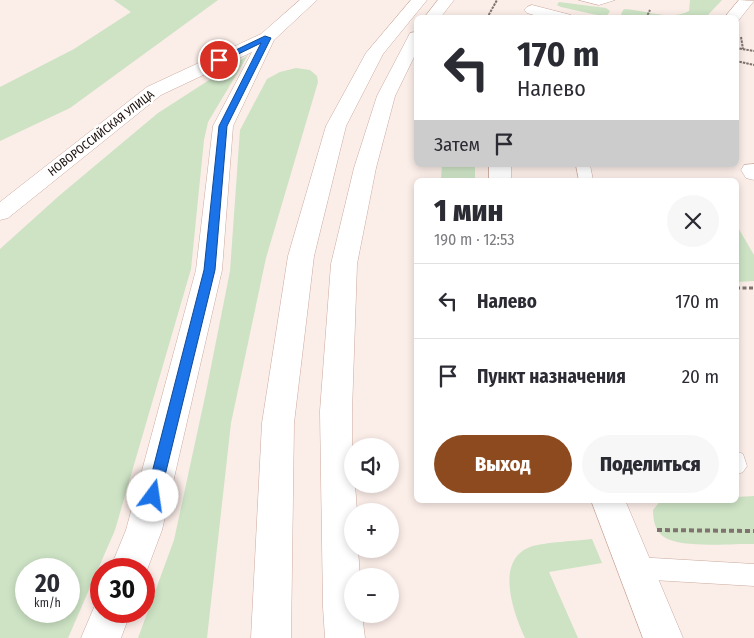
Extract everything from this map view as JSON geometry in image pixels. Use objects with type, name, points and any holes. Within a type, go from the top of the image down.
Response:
[{"type":"main road","name":"НОВОРОССИЙСКАЯ УЛИЦА","points":[[0,213],[154,91],[267,38],[309,0]]},
{"type":"main road","points":[[271,638],[278,423],[301,256],[336,126],[375,53],[419,0]]},
{"type":"main road","points":[[434,15],[446,0]]},
{"type":"main road","points":[[734,15],[747,0]]},
{"type":"main road","points":[[533,9],[555,15]]},
{"type":"main road","points":[[133,558],[144,530],[209,270],[223,126],[267,38]]},
{"type":"main road","points":[[345,638],[342,607],[336,411],[344,264],[365,168],[386,96],[414,41]]},
{"type":"main road","points":[[614,515],[663,638]]},
{"type":"main road","points":[[101,638],[107,623]]},
{"type":"lane","points":[[584,0],[599,2],[610,0]]},
{"type":"lane","points":[[636,568],[754,575]]},
{"type":"path","points":[[489,15],[497,0]]},
{"type":"path","points":[[648,15],[650,10]]},
{"type":"path","points":[[739,48],[754,51]]},
{"type":"path","points":[[739,62],[754,65]]},
{"type":"path","points":[[739,288],[754,288]]},
{"type":"path","points":[[614,515],[754,531]]},
{"type":"green space","points":[[114,0],[218,0],[70,108],[0,141],[0,87],[74,49],[131,12]]},
{"type":"green space","points":[[690,0],[722,0],[708,15],[674,15],[689,11]]},
{"type":"green space","points":[[559,2],[606,8],[610,11],[608,15],[597,15],[557,5]]},
{"type":"green space","points":[[625,9],[666,15],[621,15]]},
{"type":"green space","points":[[248,55],[208,122],[204,140],[191,269],[115,530],[103,558],[90,558],[90,587],[80,610],[80,558],[15,558],[15,623],[75,623],[68,638],[0,638],[0,249],[60,195],[158,113]]},
{"type":"green space","points":[[296,68],[310,70],[317,76],[318,82],[266,258],[231,423],[207,638],[138,638],[144,623],[155,623],[155,592],[174,540],[206,392],[230,271],[240,130],[267,79],[280,72]]},
{"type":"green space","points":[[442,167],[475,167],[475,178],[441,178]]},
{"type":"green space","points":[[739,229],[754,255],[754,281],[739,282]]},
{"type":"green space","points":[[754,496],[754,544],[708,545],[672,541],[661,535],[654,521],[653,510],[659,503],[739,503],[739,497]]},
{"type":"green space","points":[[592,539],[602,563],[549,572],[578,638],[525,638],[512,602],[510,576],[512,564],[519,554],[536,545]]},
{"type":"route","points":[[153,496],[209,270],[223,126],[267,38],[219,60]]}]
